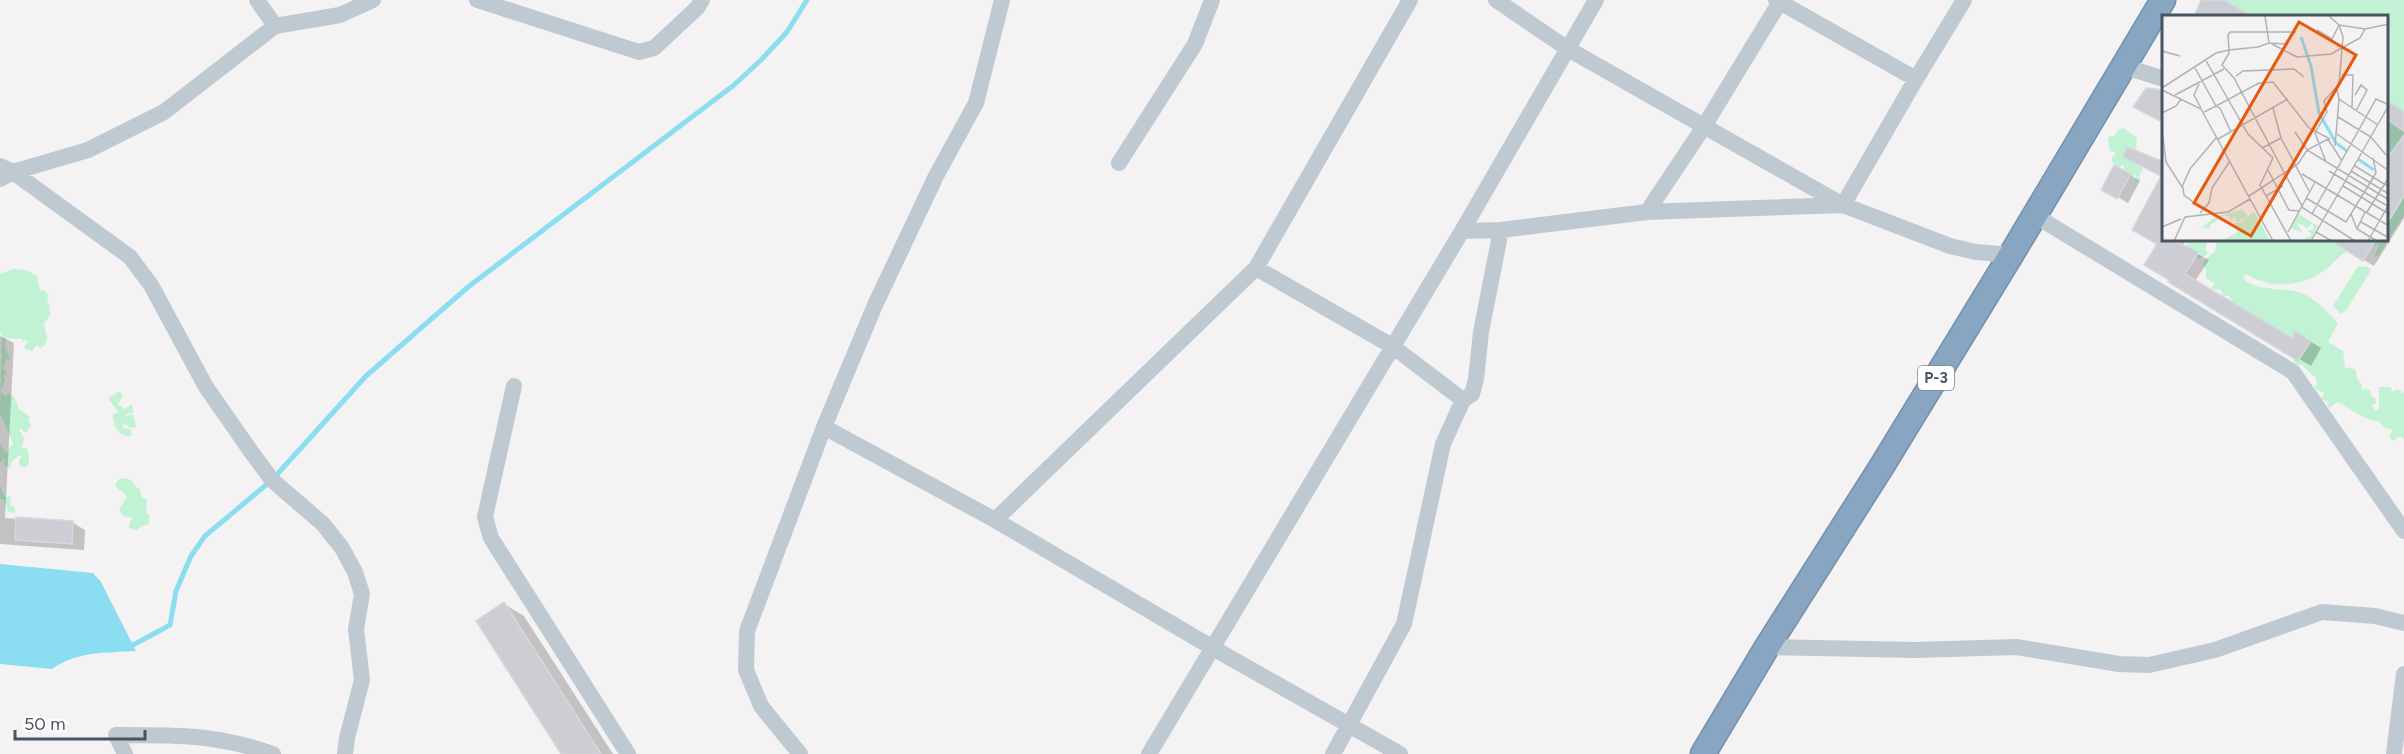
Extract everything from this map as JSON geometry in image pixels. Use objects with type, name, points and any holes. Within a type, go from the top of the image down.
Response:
[{"type":"highway","name":"P-3","points":[[1703,754],[2011,255],[2163,0]]},
{"type":"street","points":[[257,0],[275,26]]},
{"type":"street","points":[[4,172],[88,150],[164,112],[275,26],[340,15],[374,0]]},
{"type":"street","points":[[477,0],[639,52],[654,48],[697,8],[702,0]]},
{"type":"street","points":[[800,754],[761,706],[746,670],[747,631],[824,427],[875,305],[936,176],[976,103],[1002,0]]},
{"type":"street","points":[[1119,163],[1195,44],[1212,0]]},
{"type":"street","points":[[995,519],[1256,268],[1410,0]]},
{"type":"street","points":[[1496,0],[1568,49],[1703,128],[1843,205],[1950,246],[1976,252],[2011,255]]},
{"type":"street","points":[[1149,754],[1462,231],[1596,0]]},
{"type":"street","points":[[1843,205],[1964,0]]},
{"type":"street","points":[[1647,212],[1703,128],[1779,1],[1916,78]]},
{"type":"street","points":[[2123,66],[2162,78]]},
{"type":"street","points":[[4,172],[129,257],[151,285],[206,387],[252,453],[272,480],[323,524],[342,548],[356,572],[362,594],[356,629],[362,680],[345,754]]},
{"type":"street","points":[[1462,231],[1501,230],[1647,212],[1843,205]]},
{"type":"street","points":[[2034,215],[2294,372],[2404,531]]},
{"type":"street","points":[[1333,754],[1404,624],[1443,444],[1463,400],[1472,394],[1476,379],[1481,332],[1501,230]]},
{"type":"street","points":[[1256,268],[1392,346],[1463,400]]},
{"type":"street","points":[[514,386],[484,517],[491,538],[628,754]]},
{"type":"street","points":[[824,427],[995,519],[1213,648],[1400,754]]},
{"type":"street","points":[[1767,647],[1916,650],[2016,647],[2119,664],[2150,665],[2215,650],[2322,612],[2375,616],[2404,623]]},
{"type":"street","points":[[2394,754],[2404,674]]},
{"type":"street","points":[[125,754],[116,735],[205,736],[244,744],[273,754]]},
{"type":"green space","points":[[2224,0],[2404,0],[2404,112],[2389,104],[2389,15],[2249,15]]},
{"type":"green space","points":[[2389,121],[2404,131],[2404,157],[2392,152],[2390,154]]},
{"type":"green space","points":[[2123,128],[2137,138],[2136,150],[2132,158],[2143,170],[2137,182],[2136,173],[2132,178],[2131,174],[2124,170],[2124,166],[2121,165],[2120,168],[2112,162],[2116,153],[2110,151],[2108,139],[2110,136],[2114,137],[2118,130]]},
{"type":"green space","points":[[2404,196],[2404,215],[2389,239],[2389,216],[2391,217]]},
{"type":"green space","points":[[2186,242],[2207,242],[2205,249],[2208,253],[2205,256],[2196,259],[2188,249]]},
{"type":"green space","points":[[2217,242],[2341,242],[2338,246],[2347,251],[2325,270],[2304,281],[2274,284],[2255,279],[2247,274],[2243,277],[2253,285],[2301,293],[2330,314],[2338,323],[2328,342],[2343,351],[2345,369],[2350,367],[2356,370],[2361,388],[2363,390],[2366,388],[2375,398],[2376,404],[2372,406],[2376,411],[2379,409],[2379,387],[2391,387],[2392,392],[2398,389],[2404,393],[2404,439],[2400,436],[2393,441],[2389,436],[2393,430],[2337,402],[2330,408],[2328,407],[2327,401],[2321,399],[2324,393],[2314,388],[2317,384],[2316,378],[2302,365],[2295,365],[2293,358],[2308,339],[2296,332],[2292,338],[2250,312],[2240,314],[2229,296],[2223,296],[2221,290],[2211,289],[2215,283],[2206,279],[2203,264],[2215,252]]},
{"type":"green space","points":[[2375,242],[2387,242],[2379,255],[2374,257],[2380,243],[2371,248]]},
{"type":"green space","points":[[2358,266],[2368,267],[2371,270],[2347,309],[2341,314],[2333,306]]},
{"type":"green space","points":[[14,269],[26,270],[37,276],[40,291],[43,290],[49,295],[47,302],[51,313],[44,324],[47,338],[45,345],[40,348],[37,345],[32,351],[24,347],[28,342],[26,340],[23,342],[22,339],[7,338],[5,344],[10,358],[6,360],[3,368],[7,374],[3,376],[5,380],[1,392],[6,397],[8,393],[14,397],[19,409],[30,417],[28,419],[31,426],[26,433],[20,428],[19,430],[24,438],[21,447],[27,449],[28,465],[20,466],[19,461],[22,456],[18,456],[12,461],[10,468],[5,466],[5,460],[2,459],[3,462],[0,462],[0,445],[6,453],[13,443],[0,413],[2,334],[0,332],[0,274]]},
{"type":"green space","points":[[118,392],[123,394],[118,405],[125,409],[132,404],[133,413],[125,414],[127,416],[133,414],[136,427],[131,428],[124,424],[122,426],[130,429],[132,436],[118,431],[114,423],[113,414],[119,412],[109,400]]},
{"type":"green space","points":[[123,478],[131,480],[137,488],[139,487],[142,497],[147,500],[146,513],[149,515],[149,524],[137,530],[129,526],[132,517],[124,517],[119,510],[127,496],[115,486],[118,480]]},
{"type":"green space","points":[[0,487],[5,497],[11,496],[10,505],[16,512],[8,512],[3,499],[0,499]]},
{"type":"water","points":[[0,564],[93,573],[101,582],[136,651],[82,656],[52,669],[0,664]]},
{"type":"building","points":[[2201,0],[2224,0],[2249,15],[2194,15]]},
{"type":"building","points":[[2146,88],[2162,90],[2162,122],[2133,107]]},
{"type":"building","points":[[2389,102],[2404,112],[2404,131],[2389,121]]},
{"type":"building","points":[[2404,135],[2404,196],[2389,220],[2389,156]]},
{"type":"building","points":[[2127,147],[2162,161],[2162,242],[2176,242],[2199,252],[2185,274],[2292,338],[2295,331],[2311,341],[2298,361],[2144,265],[2157,244],[2132,230],[2161,176],[2123,157]]},
{"type":"building","points":[[2114,165],[2131,174],[2117,199],[2101,190]]},
{"type":"building","points":[[2333,242],[2375,242],[2363,261]]},
{"type":"building","points":[[16,517],[73,521],[72,544],[15,540]]},
{"type":"building","points":[[504,602],[601,754],[561,754],[476,621]]},
{"type":"waterway","points":[[126,645],[133,645],[170,625],[176,591],[191,556],[205,536],[272,480],[366,376],[468,287],[734,85],[787,32],[807,0]]}]
